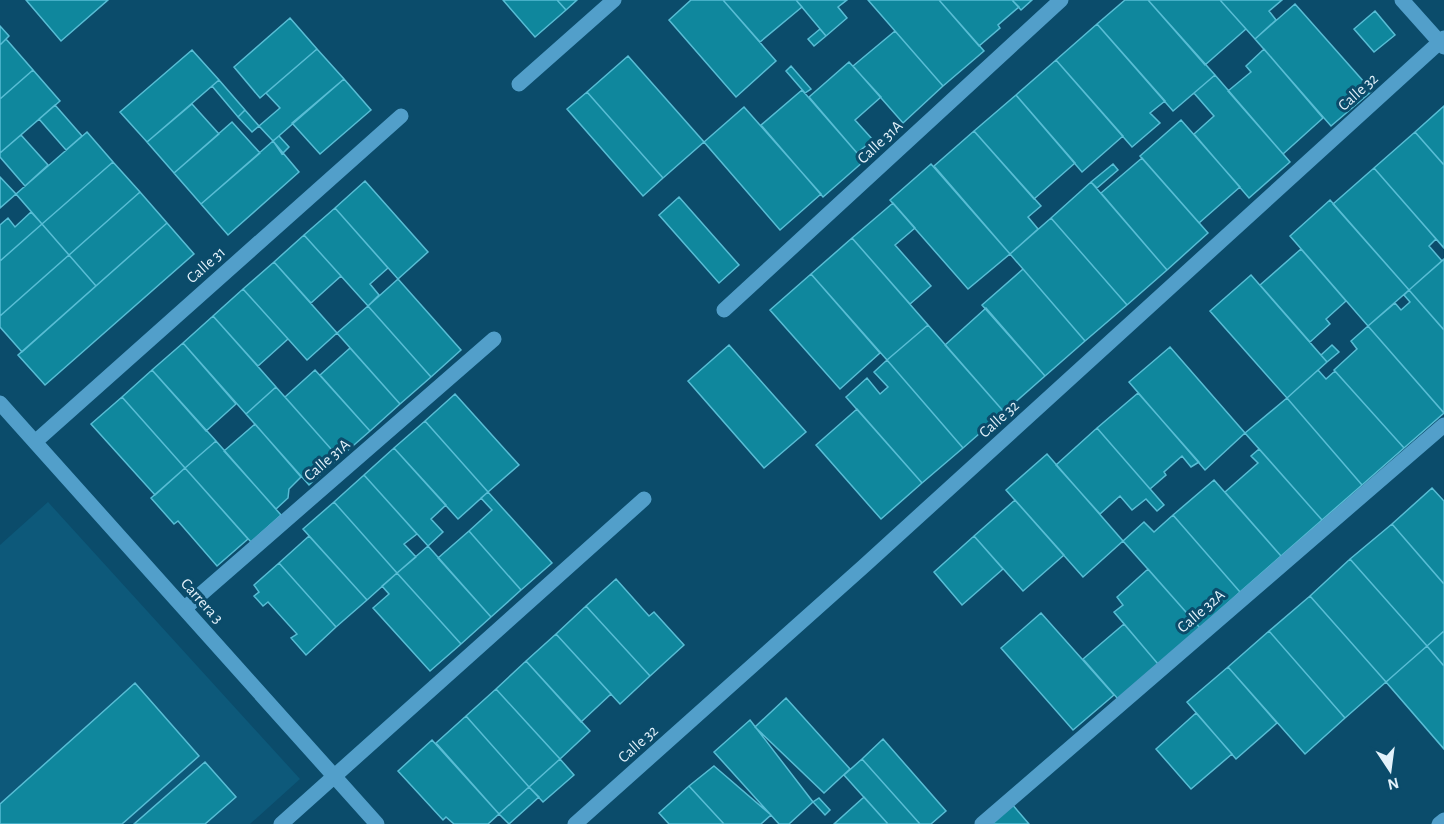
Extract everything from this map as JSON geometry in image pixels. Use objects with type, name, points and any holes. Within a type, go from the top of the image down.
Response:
[{"type":"street","points":[[519,84],[614,0]]},
{"type":"street","name":"Calle 31A","points":[[724,310],[1061,0]]},
{"type":"street","points":[[1402,0],[1443,42]]},
{"type":"street","name":"Calle 32","points":[[575,824],[782,640],[1443,42]]},
{"type":"street","name":"Calle 31","points":[[35,442],[401,116]]},
{"type":"street","name":"Calle 31A","points":[[184,608],[494,339]]},
{"type":"street","name":"Carrera 3","points":[[0,403],[377,824]]},
{"type":"street","name":"Calle 32A","points":[[982,824],[1444,425]]},
{"type":"street","points":[[281,824],[644,499]]},
{"type":"street","points":[[1439,824],[1444,820]]},
{"type":"shaded area","points":[[48,502],[300,779],[250,824],[0,824],[0,545]]},
{"type":"building","points":[[26,0],[108,0],[61,41]]},
{"type":"building","points":[[503,0],[557,0],[566,10],[535,37]]},
{"type":"building","points":[[557,0],[577,0],[566,10]]},
{"type":"building","points":[[691,0],[723,0],[776,61],[736,97],[669,20]]},
{"type":"building","points":[[723,0],[796,0],[802,7],[760,42]]},
{"type":"building","points":[[796,0],[847,0],[838,7],[847,18],[826,36]]},
{"type":"building","points":[[868,0],[939,0],[984,51],[943,86]]},
{"type":"building","points":[[939,0],[1012,0],[1019,7],[979,46]]},
{"type":"building","points":[[1012,0],[1032,0],[1021,10]]},
{"type":"building","points":[[1125,0],[1148,0],[1215,75],[1173,111],[1097,24]]},
{"type":"building","points":[[1148,0],[1220,0],[1246,29],[1205,65]]},
{"type":"building","points":[[1220,0],[1282,0],[1269,11],[1276,20],[1255,39]]},
{"type":"building","points":[[1295,4],[1372,91],[1331,126],[1255,39]]},
{"type":"building","points":[[1375,11],[1395,35],[1374,52],[1354,29]]},
{"type":"building","points":[[290,18],[317,49],[260,98],[234,67]]},
{"type":"building","points":[[1097,24],[1165,101],[1150,113],[1160,123],[1132,147],[1056,60]]},
{"type":"building","points":[[0,26],[9,36],[0,45]]},
{"type":"building","points":[[820,29],[826,36],[814,46],[808,39]]},
{"type":"building","points":[[895,31],[943,86],[903,123],[853,66]]},
{"type":"building","points":[[6,39],[33,70],[0,99],[0,45]]},
{"type":"building","points":[[317,49],[344,79],[273,141],[259,126],[280,108],[266,93]]},
{"type":"building","points":[[1264,49],[1323,118],[1283,154],[1228,91],[1251,72],[1246,66]]},
{"type":"building","points":[[192,50],[219,80],[147,142],[120,112]]},
{"type":"building","points":[[628,56],[704,142],[663,178],[587,92]]},
{"type":"building","points":[[1056,60],[1123,136],[1082,172],[1016,95]]},
{"type":"building","points":[[849,62],[881,97],[855,120],[873,140],[857,153],[809,97]]},
{"type":"building","points":[[791,66],[811,89],[805,93],[786,71]]},
{"type":"building","points":[[33,70],[60,101],[0,153],[0,99]]},
{"type":"building","points":[[1215,75],[1290,162],[1249,198],[1194,134],[1214,116],[1194,93]]},
{"type":"building","points":[[344,79],[371,110],[320,154],[292,123]]},
{"type":"building","points":[[219,80],[245,110],[238,117],[212,86]]},
{"type":"building","points":[[802,90],[864,161],[823,197],[761,125]]},
{"type":"building","points":[[587,92],[663,178],[643,196],[567,109]]},
{"type":"building","points":[[1016,95],[1075,163],[1034,199],[974,131]]},
{"type":"building","points":[[192,104],[219,134],[174,173],[147,142]]},
{"type":"building","points":[[55,105],[82,136],[66,150],[39,119]]},
{"type":"building","points":[[1444,106],[1444,165],[1415,132]]},
{"type":"building","points":[[744,107],[821,194],[780,230],[704,142]]},
{"type":"building","points":[[245,110],[259,126],[252,132],[238,117]]},
{"type":"building","points":[[1181,120],[1240,187],[1199,223],[1140,156]]},
{"type":"building","points":[[232,122],[260,153],[201,204],[174,173]]},
{"type":"building","points":[[974,131],[1041,206],[1028,217],[1038,229],[1010,254],[934,166]]},
{"type":"building","points":[[87,132],[113,162],[42,224],[16,194]]},
{"type":"building","points":[[1415,132],[1444,165],[1444,248],[1374,168]]},
{"type":"building","points":[[21,135],[48,165],[25,186],[0,157],[0,153]]},
{"type":"building","points":[[279,136],[289,147],[282,154],[273,141]]},
{"type":"building","points":[[273,141],[299,172],[228,235],[201,204]]},
{"type":"building","points":[[1142,158],[1208,233],[1167,270],[1101,193]]},
{"type":"building","points":[[113,162],[140,192],[69,255],[42,224]]},
{"type":"building","points":[[931,164],[1010,254],[968,289],[890,200]]},
{"type":"building","points":[[1113,164],[1118,170],[1097,188],[1091,182]]},
{"type":"building","points":[[1374,168],[1436,239],[1429,246],[1442,261],[1409,290],[1333,204]]},
{"type":"building","points":[[0,177],[16,194],[0,208]]},
{"type":"building","points":[[365,181],[428,252],[398,279],[335,208]]},
{"type":"building","points":[[1091,182],[1167,270],[1127,305],[1051,218]]},
{"type":"building","points":[[140,192],[167,223],[96,286],[69,255]]},
{"type":"building","points":[[679,197],[739,265],[719,283],[659,215]]},
{"type":"building","points":[[1330,200],[1409,290],[1368,326],[1290,236]]},
{"type":"building","points":[[893,203],[915,228],[895,245],[931,286],[910,304],[852,238]]},
{"type":"building","points":[[335,208],[388,268],[370,284],[379,295],[368,306],[304,235]]},
{"type":"building","points":[[31,212],[42,224],[0,261],[0,225],[8,218],[15,227]]},
{"type":"building","points":[[1051,218],[1127,305],[1085,341],[1010,254]]},
{"type":"building","points":[[167,223],[194,254],[45,385],[18,355]]},
{"type":"building","points":[[42,224],[69,255],[0,316],[0,261]]},
{"type":"building","points":[[304,235],[341,276],[311,303],[274,262]]},
{"type":"building","points":[[852,238],[928,325],[887,360],[811,274]]},
{"type":"building","points":[[1301,249],[1346,301],[1326,319],[1330,324],[1310,342],[1260,285]]},
{"type":"building","points":[[69,255],[96,286],[22,352],[0,327],[0,316]]},
{"type":"building","points":[[1444,259],[1444,330],[1409,290]]},
{"type":"building","points":[[274,262],[337,333],[307,360],[243,289]]},
{"type":"building","points":[[1023,269],[1085,341],[1045,376],[982,305]]},
{"type":"building","points":[[811,274],[880,353],[840,389],[770,310]]},
{"type":"building","points":[[1251,275],[1327,362],[1287,398],[1210,311]]},
{"type":"building","points":[[398,279],[461,350],[431,377],[368,306]]},
{"type":"building","points":[[243,289],[288,339],[258,366],[213,316]]},
{"type":"building","points":[[1409,290],[1444,330],[1444,413],[1368,326],[1395,303],[1401,310],[1410,302],[1404,295]]},
{"type":"building","points":[[368,306],[431,377],[400,404],[337,333]]},
{"type":"building","points":[[986,308],[1045,376],[1004,412],[945,345]]},
{"type":"building","points":[[213,316],[276,387],[246,414],[183,343]]},
{"type":"building","points":[[928,325],[1004,412],[963,448],[887,360]]},
{"type":"building","points":[[1368,326],[1444,413],[1404,448],[1334,370],[1357,349],[1351,341]]},
{"type":"building","points":[[183,343],[236,404],[206,431],[152,370]]},
{"type":"building","points":[[729,345],[806,432],[764,468],[688,381]]},
{"type":"building","points":[[1332,345],[1339,352],[1327,362],[1321,355]]},
{"type":"building","points":[[1170,347],[1245,433],[1205,470],[1129,382]]},
{"type":"building","points":[[350,348],[400,404],[370,431],[320,375]]},
{"type":"building","points":[[887,360],[963,448],[922,483],[846,397],[867,378],[880,394],[888,387],[874,372]]},
{"type":"building","points":[[152,370],[216,441],[185,468],[122,397]]},
{"type":"building","points":[[315,370],[370,431],[339,458],[285,397]]},
{"type":"building","points":[[1318,370],[1326,379],[1335,371],[1404,448],[1362,485],[1287,398]]},
{"type":"building","points":[[276,387],[339,458],[309,485],[246,414]]},
{"type":"building","points":[[1138,393],[1199,462],[1191,467],[1182,456],[1150,489],[1097,428]]},
{"type":"building","points":[[455,394],[519,465],[488,492],[425,421]]},
{"type":"building","points":[[122,397],[185,468],[155,495],[91,424]]},
{"type":"building","points":[[1287,398],[1362,485],[1322,520],[1245,433]]},
{"type":"building","points":[[857,409],[922,483],[881,519],[816,445]]},
{"type":"building","points":[[425,421],[488,492],[458,519],[394,448]]},
{"type":"building","points":[[255,424],[301,477],[289,489],[288,498],[276,509],[224,451]]},
{"type":"building","points":[[1097,428],[1164,505],[1157,511],[1146,499],[1132,510],[1120,496],[1100,514],[1056,465]]},
{"type":"building","points":[[216,441],[281,515],[251,542],[185,468]]},
{"type":"building","points":[[394,448],[446,505],[431,519],[443,532],[428,546],[364,475]]},
{"type":"building","points":[[1259,449],[1322,520],[1281,556],[1225,492],[1258,463],[1251,456]]},
{"type":"building","points":[[1047,454],[1123,541],[1083,577],[1006,490]]},
{"type":"building","points":[[185,468],[248,539],[217,566],[178,521],[174,524],[151,498]]},
{"type":"building","points":[[364,475],[417,534],[404,544],[416,557],[397,573],[334,502]]},
{"type":"building","points":[[1214,480],[1281,556],[1240,592],[1173,515]]},
{"type":"building","points":[[1432,488],[1444,501],[1444,584],[1392,524]]},
{"type":"building","points":[[488,492],[552,563],[521,590],[469,531],[492,510],[481,498]]},
{"type":"building","points":[[1015,500],[1064,555],[1023,591],[974,536]]},
{"type":"building","points":[[334,502],[397,573],[367,600],[303,529]]},
{"type":"building","points":[[1173,515],[1240,592],[1200,628],[1123,541],[1144,522],[1154,532]]},
{"type":"building","points":[[1392,524],[1444,584],[1444,631],[1427,646],[1350,559]]},
{"type":"building","points":[[469,531],[521,590],[491,617],[438,558]]},
{"type":"building","points":[[309,536],[367,600],[336,627],[279,563]]},
{"type":"building","points":[[974,536],[1003,569],[962,605],[934,572]]},
{"type":"building","points":[[428,546],[491,617],[461,644],[397,573]]},
{"type":"building","points":[[1350,559],[1427,646],[1386,682],[1310,596]]},
{"type":"building","points":[[279,563],[336,627],[306,655],[291,638],[297,634],[268,602],[263,606],[254,596],[259,592],[254,585]]},
{"type":"building","points":[[1148,569],[1200,628],[1158,664],[1114,612],[1123,605],[1117,597]]},
{"type":"building","points":[[397,573],[461,644],[430,671],[373,608],[389,594],[382,586]]},
{"type":"building","points":[[616,579],[649,616],[654,612],[684,645],[650,676],[586,606]]},
{"type":"building","points":[[1310,596],[1386,682],[1345,718],[1269,631]]},
{"type":"building","points":[[586,606],[650,676],[620,704],[556,634]]},
{"type":"building","points":[[1041,613],[1114,695],[1073,730],[1001,648]]},
{"type":"building","points":[[1124,624],[1158,664],[1118,699],[1083,659]]},
{"type":"building","points":[[1269,631],[1345,718],[1305,754],[1228,667]]},
{"type":"building","points":[[1444,631],[1444,666],[1427,646]]},
{"type":"building","points":[[556,634],[611,694],[581,722],[526,661]]},
{"type":"building","points":[[1427,646],[1444,666],[1444,749],[1386,682]]},
{"type":"building","points":[[526,661],[590,731],[560,759],[496,689]]},
{"type":"building","points":[[1228,667],[1277,723],[1236,759],[1187,702]]},
{"type":"building","points":[[135,683],[199,756],[122,824],[0,824],[0,804]]},
{"type":"building","points":[[496,689],[560,759],[529,787],[466,716]]},
{"type":"building","points":[[786,698],[850,769],[824,793],[755,727]]},
{"type":"building","points":[[1196,713],[1232,754],[1191,789],[1156,749]]},
{"type":"building","points":[[466,716],[529,787],[499,814],[436,743]]},
{"type":"building","points":[[750,720],[813,802],[789,824],[779,824],[714,752]]},
{"type":"building","points":[[883,739],[946,811],[931,824],[920,824],[862,759]]},
{"type":"building","points":[[432,740],[499,814],[488,824],[454,824],[446,817],[443,820],[398,771]]},
{"type":"building","points":[[560,759],[574,775],[543,802],[529,787]]},
{"type":"building","points":[[862,759],[920,824],[888,824],[844,775]]},
{"type":"building","points":[[205,762],[236,797],[205,824],[134,824]]},
{"type":"building","points":[[714,766],[771,815],[761,824],[724,824],[689,786]]},
{"type":"building","points":[[689,786],[724,824],[669,824],[659,813]]},
{"type":"building","points":[[529,787],[539,797],[509,824],[499,814]]},
{"type":"building","points":[[864,797],[888,824],[834,824]]},
{"type":"building","points":[[819,798],[830,810],[825,815],[813,802]]},
{"type":"building","points":[[1011,803],[1029,824],[988,824]]}]
